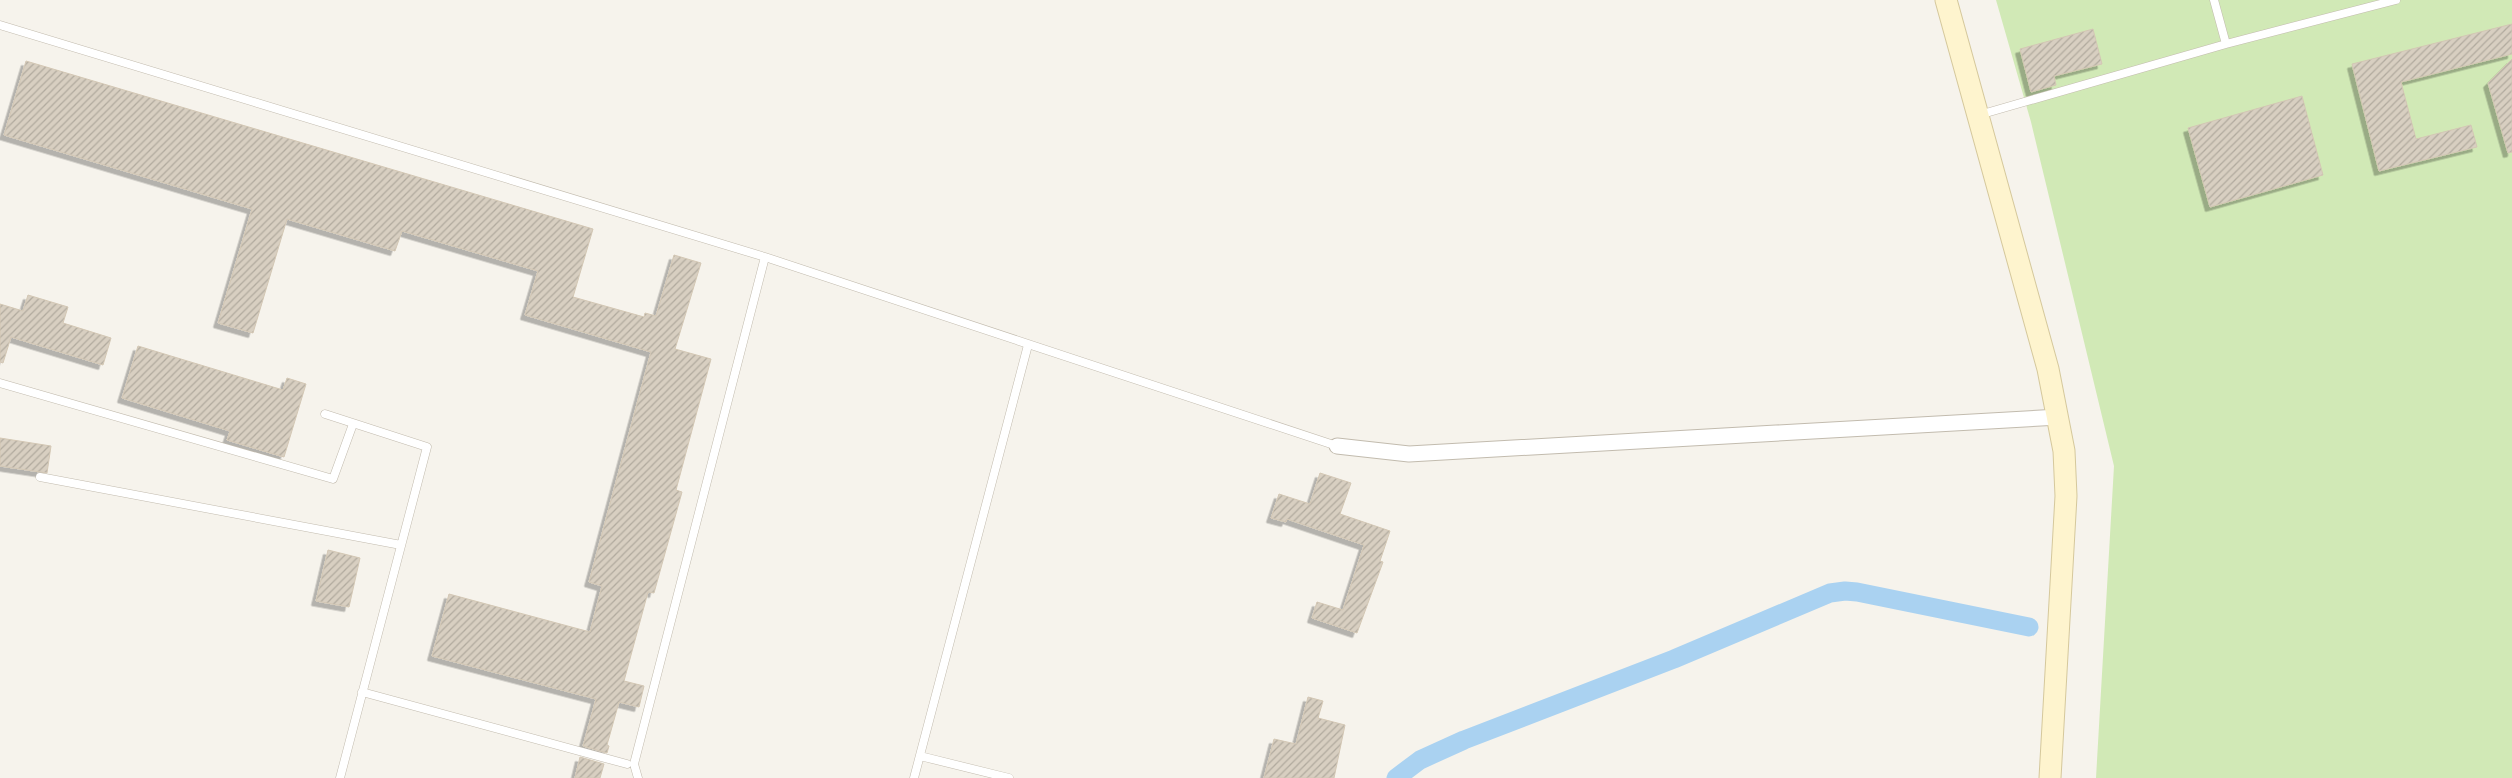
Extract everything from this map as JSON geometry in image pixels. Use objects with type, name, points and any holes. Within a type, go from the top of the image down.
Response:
[{"type":"street","points":[[1946,0],[2048,369],[2059,417],[2066,496],[2050,778]]},
{"type":"street","points":[[1337,446],[1409,454],[2059,417]]},
{"type":"lane","points":[[2214,0],[2226,44]]},
{"type":"lane","points":[[1978,115],[2226,44],[2396,0]]},
{"type":"lane","points":[[0,25],[765,257],[1337,446]]},
{"type":"lane","points":[[638,778],[634,764],[765,257]]},
{"type":"lane","points":[[914,778],[1028,345]]},
{"type":"lane","points":[[0,383],[333,478],[353,424]]},
{"type":"lane","points":[[325,414],[426,447],[340,778]]},
{"type":"lane","points":[[40,477],[401,545]]},
{"type":"lane","points":[[362,692],[627,764]]},
{"type":"lane","points":[[920,756],[1010,778]]},
{"type":"green space","points":[[1996,0],[2512,0],[2512,778],[2096,778],[2114,466],[2031,122]]},
{"type":"building","points":[[2512,24],[2512,54],[2401,82],[2416,139],[2471,125],[2477,147],[2379,171],[2352,64]]},
{"type":"building","points":[[2093,29],[2102,64],[2054,76],[2056,85],[2031,92],[2020,49]]},
{"type":"building","points":[[2512,59],[2512,152],[2508,153],[2488,83]]},
{"type":"building","points":[[26,61],[593,229],[573,297],[644,317],[645,313],[656,316],[674,255],[701,263],[675,349],[711,359],[676,490],[682,492],[654,593],[648,592],[624,681],[644,686],[639,707],[619,702],[607,745],[609,746],[607,753],[583,746],[596,699],[432,656],[449,594],[590,632],[602,586],[589,582],[651,352],[525,315],[538,271],[402,231],[395,251],[287,219],[253,333],[218,323],[252,209],[4,135]]},
{"type":"building","points":[[2302,96],[2323,175],[2210,207],[2188,128]]},
{"type":"building","points":[[28,295],[68,307],[63,323],[111,338],[103,365],[11,337],[3,363],[0,362],[0,304],[23,311]]},
{"type":"building","points":[[138,346],[283,390],[287,378],[306,384],[284,457],[227,440],[230,431],[122,398]]},
{"type":"building","points":[[0,438],[51,446],[47,473],[0,466]]},
{"type":"building","points":[[1320,473],[1351,483],[1340,514],[1390,531],[1380,561],[1383,562],[1357,633],[1312,618],[1317,602],[1343,610],[1364,545],[1287,519],[1286,522],[1271,518],[1279,494],[1310,504]]},
{"type":"building","points":[[328,550],[360,558],[349,607],[316,601]]},
{"type":"building","points":[[1308,697],[1323,701],[1318,718],[1345,725],[1334,778],[1264,778],[1274,739],[1296,744]]},
{"type":"building","points":[[580,757],[604,764],[600,778],[575,778]]},
{"type":"waterway","points":[[1396,778],[1420,760],[1464,740],[1674,659],[1830,593],[1857,592],[2029,627]]}]
